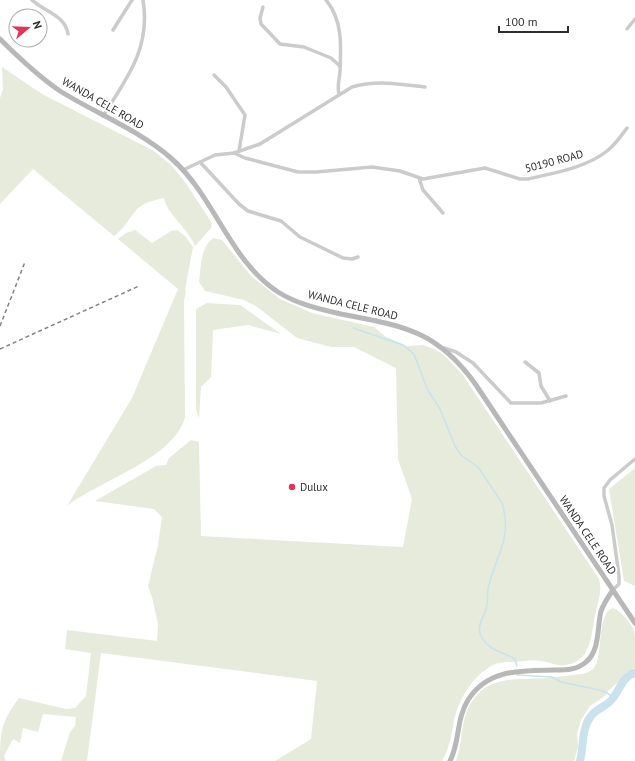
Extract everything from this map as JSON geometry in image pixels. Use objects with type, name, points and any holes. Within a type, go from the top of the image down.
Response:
[{"type":"street","points":[[32,0],[40,8],[64,22],[68,34]]},
{"type":"street","points":[[113,30],[132,0]]},
{"type":"street","points":[[103,116],[138,58],[145,23],[143,0]]},
{"type":"street","points":[[326,0],[335,13],[339,26],[339,94]]},
{"type":"street","points":[[263,7],[260,21],[280,44],[304,47],[331,58],[340,66]]},
{"type":"street","points":[[627,29],[635,19]]},
{"type":"street","name":"WANDA CELE ROAD","points":[[0,39],[45,80],[103,116],[148,141],[183,170],[245,261],[260,277],[278,292],[314,308],[410,330],[444,348],[476,385],[635,623]]},
{"type":"street","points":[[214,75],[229,91],[245,115],[239,151]]},
{"type":"street","points":[[183,170],[215,155],[234,153],[260,144],[339,94],[363,84],[387,83],[425,87]]},
{"type":"street","name":"50190 ROAD","points":[[419,178],[431,178],[485,168],[524,179],[555,172],[582,164],[605,153],[627,128]]},
{"type":"street","points":[[234,153],[245,158],[294,172],[316,172],[372,166],[404,172],[419,178],[423,190],[443,213]]},
{"type":"street","points":[[200,162],[238,204],[248,211],[281,221],[300,237],[343,258],[352,259],[358,257]]},
{"type":"street","points":[[444,348],[456,352],[473,363],[511,403],[522,404],[550,401],[566,396]]},
{"type":"street","points":[[526,362],[540,373],[541,386],[550,401]]},
{"type":"street","points":[[450,761],[457,742],[460,719],[468,700],[473,693],[489,680],[507,672],[568,670],[587,662],[594,653],[604,603],[619,584],[620,576],[612,525],[604,496],[604,488],[610,480],[635,459]]},
{"type":"shaded area","points":[[2,67],[42,94],[154,151],[171,165],[185,182],[212,223],[211,228],[195,246],[188,234],[168,209],[164,198],[144,204],[138,208],[114,236],[33,169],[0,204],[0,98],[3,89]]},
{"type":"shaded area","points":[[135,230],[152,243],[171,231],[177,230],[185,236],[193,247],[184,301],[185,417],[178,432],[167,445],[152,457],[81,496],[67,506],[132,398],[178,289],[118,239],[126,233]]},
{"type":"shaded area","points":[[214,238],[222,240],[252,277],[280,299],[312,313],[374,327],[386,337],[407,346],[423,345],[444,355],[462,374],[599,579],[599,600],[592,635],[584,655],[579,660],[565,665],[528,661],[497,663],[488,668],[476,678],[462,698],[456,713],[449,746],[442,761],[275,761],[311,739],[317,681],[101,653],[87,761],[61,761],[70,732],[75,726],[76,717],[43,714],[38,732],[23,728],[20,743],[13,739],[4,756],[6,761],[0,761],[0,742],[5,721],[19,698],[66,709],[75,708],[86,696],[91,653],[65,649],[67,630],[157,641],[158,624],[148,586],[158,545],[162,517],[154,509],[95,501],[156,466],[166,465],[169,458],[191,440],[199,442],[201,536],[403,547],[412,499],[398,459],[396,368],[354,347],[331,347],[297,338],[256,306],[244,300],[205,291],[199,282],[202,258],[206,246]]},
{"type":"shaded area","points":[[207,303],[240,305],[281,334],[248,325],[213,330],[211,377],[201,387],[199,418],[196,409],[196,309]]},
{"type":"shaded area","points":[[635,468],[635,586],[624,581],[609,489]]},
{"type":"shaded area","points":[[613,608],[620,612],[630,623],[634,632],[635,668],[609,690],[605,696],[590,706],[581,720],[577,734],[578,747],[574,761],[456,761],[465,718],[470,705],[477,695],[494,683],[515,679],[548,678],[581,674],[591,671],[596,663],[598,655],[604,618],[608,611]]},
{"type":"waterway","points":[[353,328],[403,345],[414,354],[427,389],[440,409],[455,446],[461,455],[478,467],[502,503],[505,515],[505,536],[492,574],[486,609],[479,630],[483,639],[490,647],[515,659],[517,666]]},
{"type":"waterway","points":[[580,761],[584,732],[591,716],[611,701],[627,677],[635,673]]},
{"type":"waterway","points":[[517,675],[552,677],[561,682],[600,690],[609,694],[613,700]]},
{"type":"railway","points":[[0,326],[25,262]]},
{"type":"railway","points":[[0,349],[139,286]]},
{"type":"place","name":"Dulux","points":[[292,487]]}]
